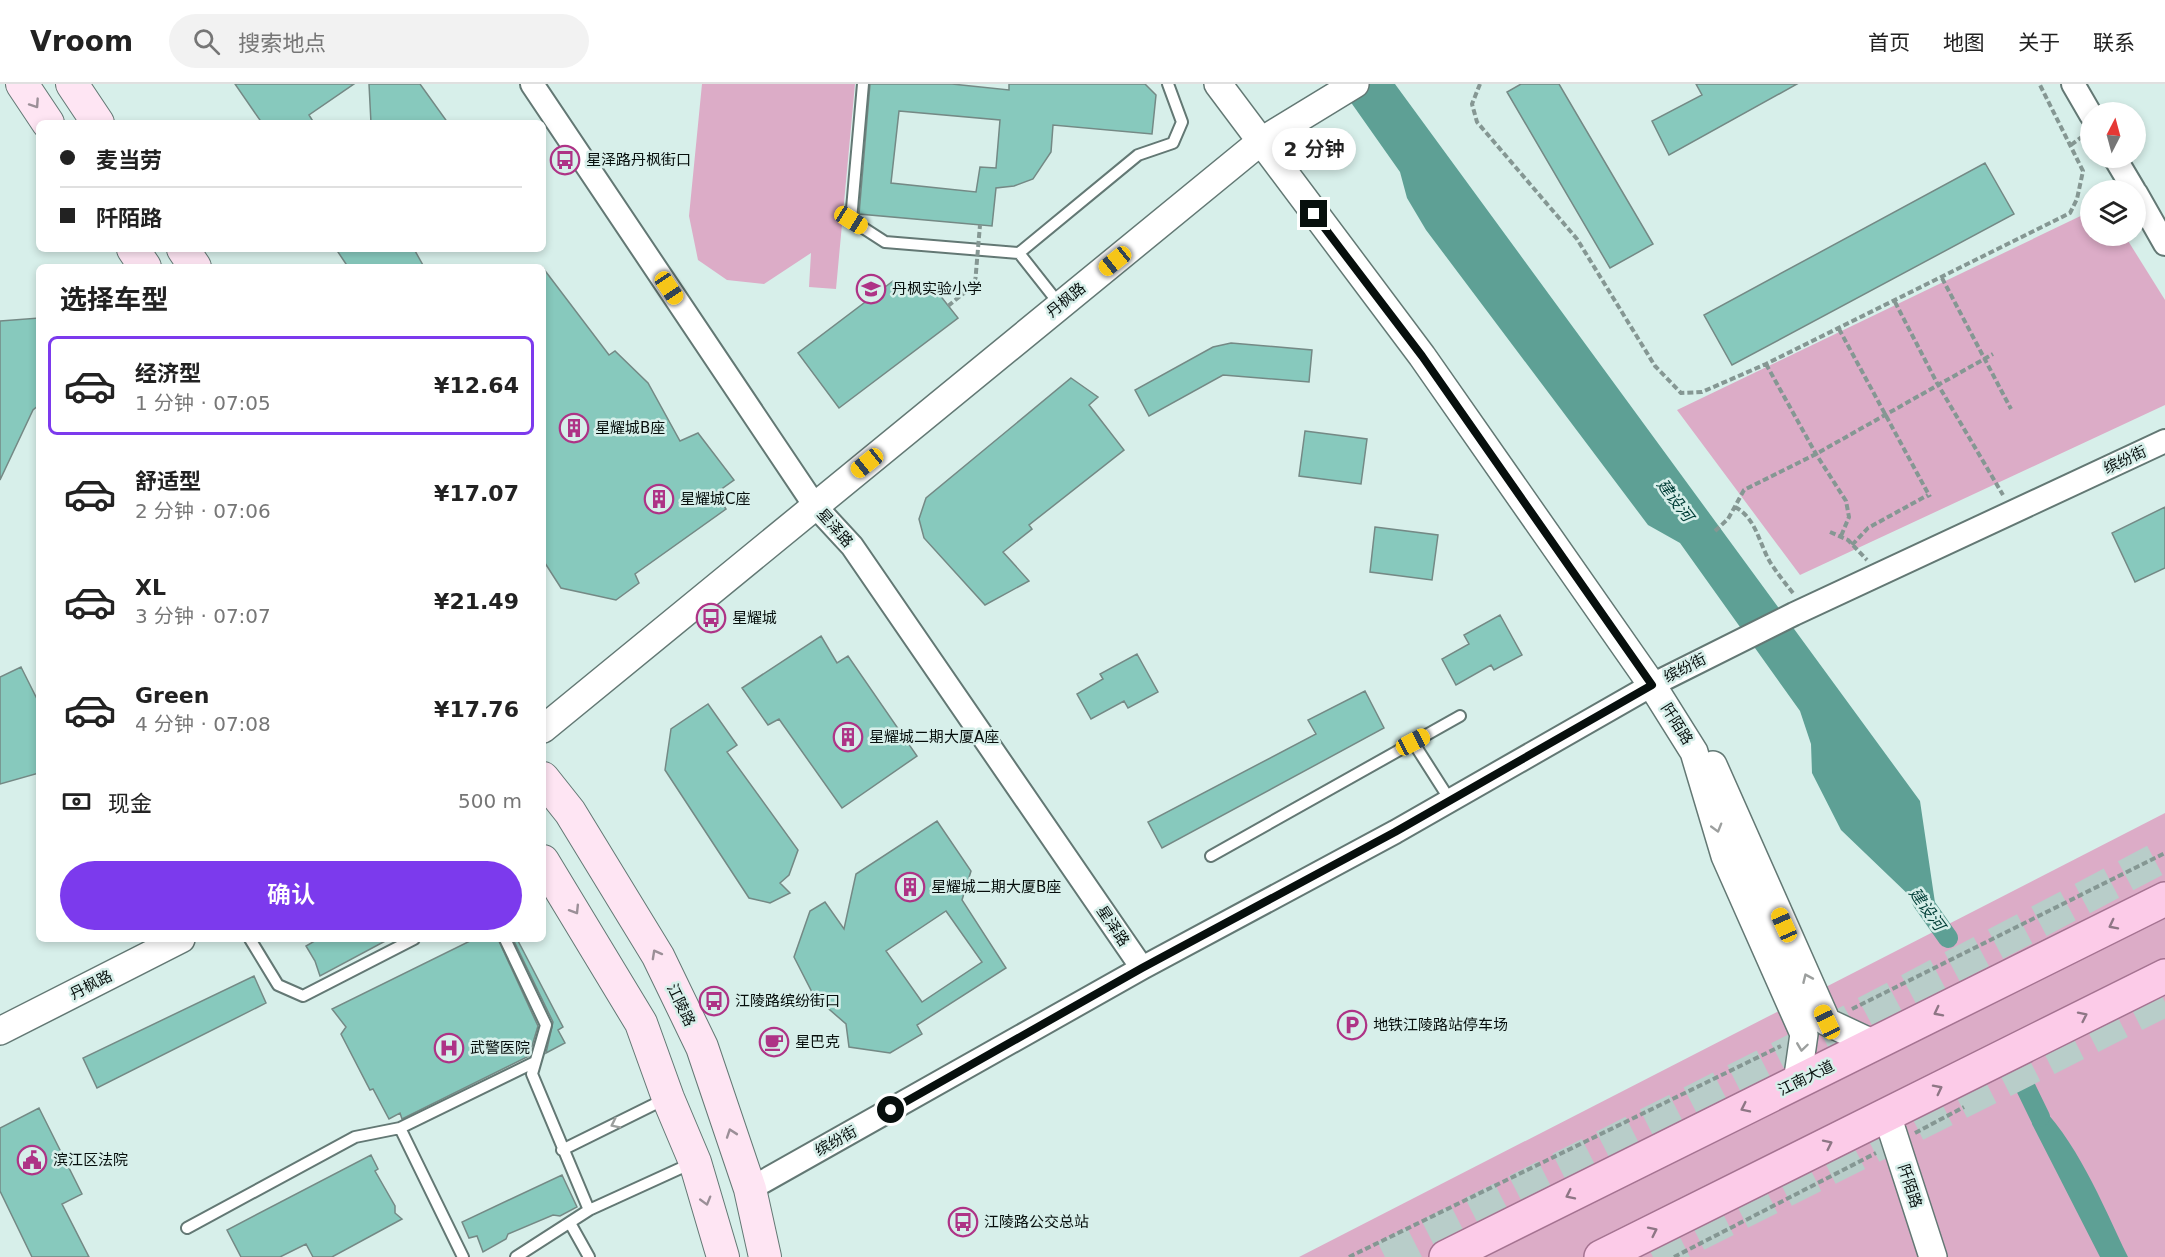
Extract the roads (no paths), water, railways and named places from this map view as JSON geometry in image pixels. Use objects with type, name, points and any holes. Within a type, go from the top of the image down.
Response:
[{"type":"main road","points":[[22,84],[46,120]]},
{"type":"main road","points":[[72,84],[97,120]]},
{"type":"main road","name":"江陵路","points":[[546,782],[570,812],[658,956],[702,1047],[750,1189],[765,1257]]},
{"type":"main road","points":[[546,866],[641,1023],[668,1098],[695,1162],[723,1257]]},
{"type":"main road","name":"江南大道","points":[[1446,1257],[2165,899]]},
{"type":"main road","points":[[1601,1257],[1891,1129],[2165,976]]},
{"type":"street","name":"星泽路","points":[[532,84],[815,506],[852,546],[1142,968]]},
{"type":"street","name":"阡陌路","points":[[1218,84],[1422,356],[1652,685],[1694,752],[1725,856],[1815,1028]]},
{"type":"street","name":"丹枫路","points":[[546,727],[1260,142],[1355,84]]},
{"type":"street","points":[[2073,84],[2083,102]]},
{"type":"street","points":[[2146,211],[2165,244]]},
{"type":"street","name":"缤纷街","points":[[750,1189],[1142,968],[1450,800],[1652,685],[1724,648],[1795,605],[2165,441]]},
{"type":"street","name":"丹枫路","points":[[0,1031],[175,942]]},
{"type":"street","points":[[1797,1083],[1815,1028],[1874,1044]]},
{"type":"street","name":"阡陌路","points":[[1891,1129],[1933,1257]]},
{"type":"lane","points":[[863,84],[851,220],[885,242],[1019,253],[1138,155],[1173,143],[1182,122],[1168,84]]},
{"type":"lane","points":[[1019,253],[1060,305]]},
{"type":"lane","points":[[1211,856],[1460,716]]},
{"type":"lane","points":[[1413,742],[1450,800]]},
{"type":"lane","points":[[252,942],[278,985],[303,996],[408,942]]},
{"type":"lane","points":[[506,942],[546,1025],[532,1074],[588,1210]]},
{"type":"lane","points":[[187,1228],[355,1137],[400,1128],[535,1062]]},
{"type":"lane","points":[[562,1150],[668,1098]]},
{"type":"lane","points":[[400,1128],[463,1257]]},
{"type":"lane","points":[[516,1257],[588,1210],[695,1162]]},
{"type":"lane","points":[[570,1222],[589,1257]]},
{"type":"water","points":[[1338,84],[1395,84],[1920,801],[1938,923],[1841,830],[1812,773],[1811,744],[1800,711],[1680,543],[1648,525],[1426,230],[1407,198],[1400,172]]},
{"type":"water","points":[[2028,1093],[2060,1129],[2086,1170],[2128,1257],[2100,1257],[2032,1124]]},
{"type":"waterway","name":"建设河","points":[[1922,901],[1948,938]]},
{"type":"waterway","name":"建设河","points":[[2022,1080],[2040,1117]]},
{"type":"tunnel","points":[[1385,1257],[1800,1047],[2165,855]]},
{"type":"tunnel","points":[[1653,1257],[2165,1000]]},
{"type":"place","name":"星泽路丹枫街口","points":[[565,160]]},
{"type":"place","name":"丹枫实验小学","points":[[871,289]]},
{"type":"place","name":"星耀城B座","points":[[574,428]]},
{"type":"place","name":"星耀城C座","points":[[659,499]]},
{"type":"place","name":"星耀城","points":[[711,618]]},
{"type":"place","name":"星耀城二期大厦A座","points":[[848,737]]},
{"type":"place","name":"星耀城二期大厦B座","points":[[910,887]]},
{"type":"place","name":"江陵路缤纷街口","points":[[714,1001]]},
{"type":"place","name":"地铁江陵路站停车场","points":[[1352,1025]]},
{"type":"place","name":"星巴克","points":[[774,1042]]},
{"type":"place","name":"武警医院","points":[[449,1048]]},
{"type":"place","name":"滨江区法院","points":[[32,1160]]},
{"type":"place","name":"江陵路公交总站","points":[[963,1222]]}]
